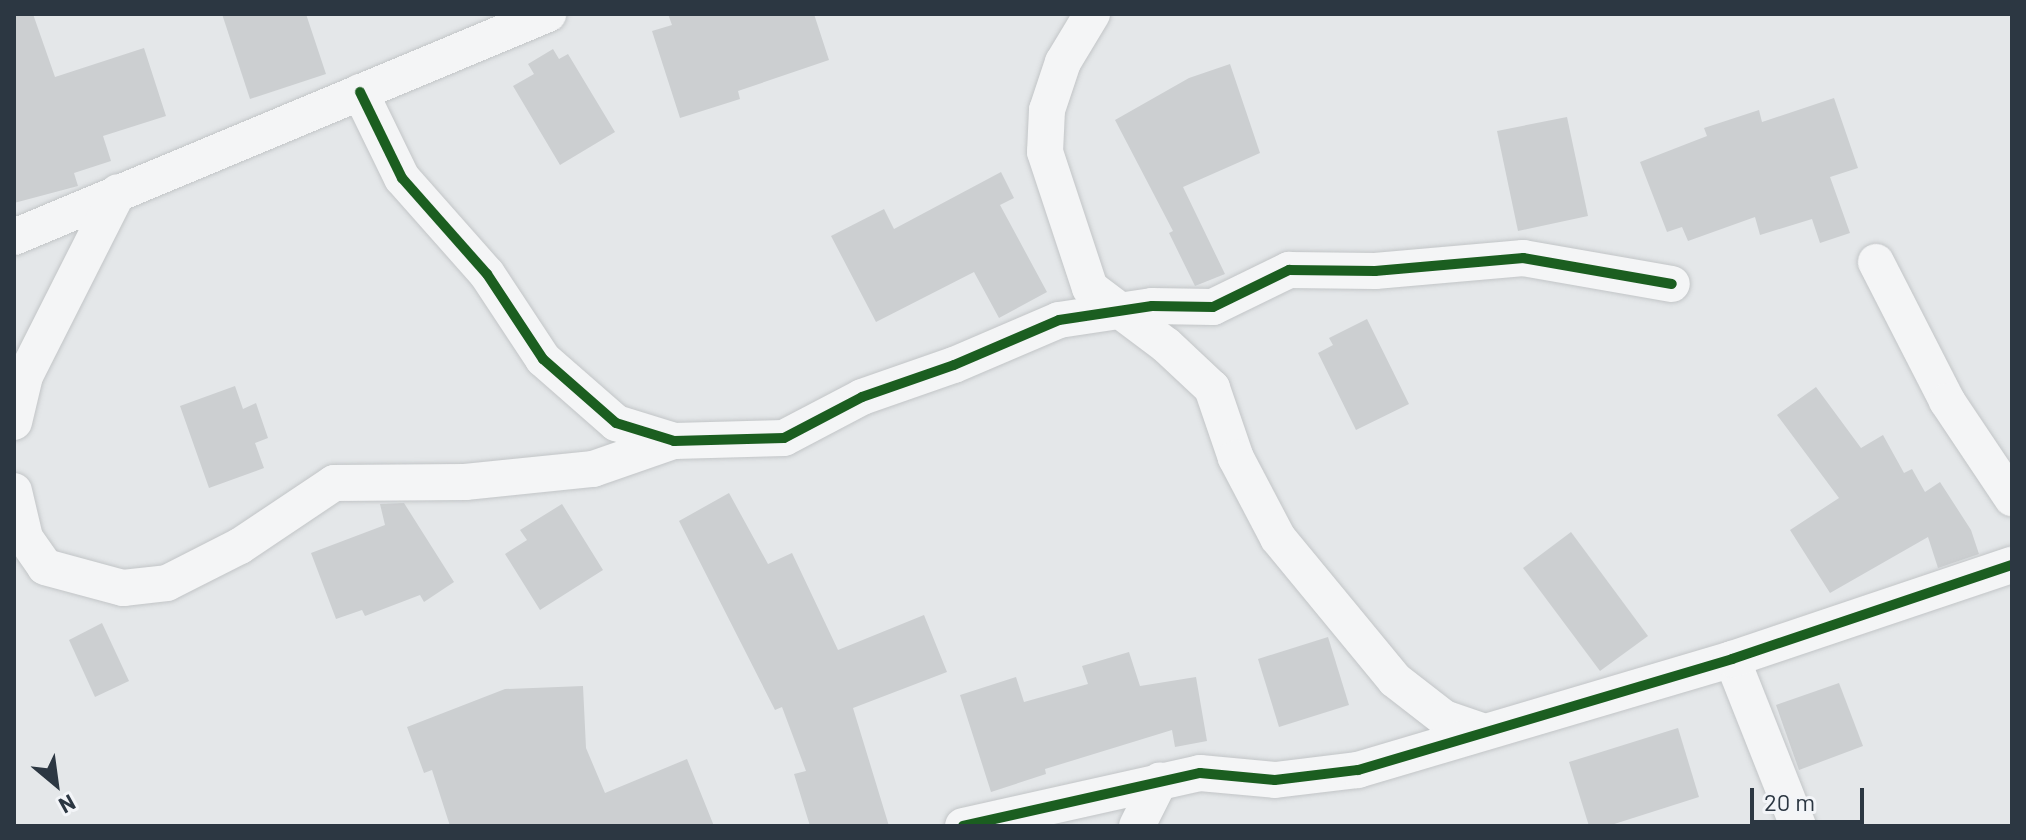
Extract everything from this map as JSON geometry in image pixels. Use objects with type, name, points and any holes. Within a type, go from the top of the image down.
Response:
[{"type":"street","points":[[14,237],[548,14]]},
{"type":"street","points":[[1092,14],[1063,62],[1047,110],[1045,152],[1090,288],[1166,345],[1212,388],[1236,458],[1278,538],[1395,680],[1444,718],[1485,732]]},
{"type":"street","points":[[360,92],[402,178],[487,274],[543,359],[616,423],[674,441]]},
{"type":"street","points":[[14,422],[25,376],[118,192]]},
{"type":"street","points":[[14,491],[30,568],[123,588],[167,583],[240,546],[334,483],[465,482],[593,469],[674,441],[784,438],[862,397],[954,365],[1059,320],[1152,306],[1213,307],[1289,270],[1375,271],[1523,258],[1672,284]]},
{"type":"street","points":[[1876,262],[1947,401],[2012,498]]},
{"type":"street","points":[[963,826],[1200,773],[1275,780],[1358,770],[1732,659],[2012,565]]},
{"type":"street","points":[[1732,659],[1798,826]]},
{"type":"street","points":[[1137,826],[1160,780]]},
{"type":"building","points":[[14,14],[33,14],[55,77],[144,48],[166,116],[103,136],[111,161],[74,173],[78,186],[14,203]]},
{"type":"building","points":[[222,14],[306,14],[326,74],[250,99]]},
{"type":"building","points":[[668,14],[814,14],[829,60],[738,91],[740,99],[680,118],[652,31],[672,25]]},
{"type":"building","points":[[553,49],[559,59],[568,54],[615,132],[560,165],[513,86],[534,74],[528,64]]},
{"type":"building","points":[[1230,64],[1260,153],[1183,187],[1225,274],[1195,286],[1169,233],[1173,231],[1115,120],[1189,78]]},
{"type":"building","points":[[1834,98],[1858,168],[1830,177],[1850,233],[1820,243],[1812,219],[1760,235],[1755,217],[1688,241],[1682,227],[1667,232],[1640,162],[1707,136],[1704,128],[1759,110],[1762,122]]},
{"type":"building","points":[[1567,117],[1588,216],[1518,231],[1497,131]]},
{"type":"building","points":[[1001,172],[1014,198],[1000,205],[1047,292],[999,318],[974,272],[876,322],[831,236],[884,209],[894,229]]},
{"type":"building","points":[[1367,319],[1409,404],[1356,430],[1318,353],[1333,345],[1329,338]]},
{"type":"building","points":[[235,386],[243,409],[256,403],[268,438],[255,443],[264,468],[209,488],[180,406]]},
{"type":"building","points":[[1816,387],[1861,448],[1883,435],[1904,473],[1912,469],[1925,492],[1940,482],[1971,530],[1979,554],[1938,568],[1928,537],[1830,593],[1790,530],[1839,498],[1777,415]]},
{"type":"building","points":[[729,493],[768,564],[792,553],[838,650],[924,615],[947,672],[853,708],[889,826],[810,826],[794,774],[806,771],[782,707],[775,710],[679,521]]},
{"type":"building","points":[[404,503],[454,582],[424,602],[420,595],[365,616],[362,610],[336,619],[311,553],[385,525],[380,504]]},
{"type":"building","points":[[562,504],[603,570],[540,610],[505,554],[527,540],[520,530]]},
{"type":"building","points":[[1571,532],[1648,636],[1600,671],[1523,568]]},
{"type":"building","points":[[102,623],[129,681],[95,697],[69,640]]},
{"type":"building","points":[[1328,637],[1349,705],[1279,727],[1258,659]]},
{"type":"building","points":[[1129,652],[1140,686],[1196,677],[1207,741],[1175,747],[1172,730],[1045,769],[1046,774],[991,792],[960,695],[1016,677],[1024,702],[1088,684],[1082,666]]},
{"type":"building","points":[[1839,683],[1863,746],[1799,770],[1776,705]]},
{"type":"building","points":[[583,686],[586,748],[605,793],[687,759],[714,826],[450,826],[432,770],[424,773],[407,727],[505,689]]},
{"type":"building","points":[[1678,728],[1699,797],[1608,826],[1589,826],[1569,762]]},
{"type":"cycle path","points":[[360,92],[402,178],[487,274],[543,359],[616,423],[674,441],[784,438],[862,397],[954,365],[1059,320],[1152,306],[1213,307],[1289,270],[1375,271],[1523,258],[1672,284]]},
{"type":"cycle path","points":[[963,826],[1200,773],[1275,780],[1358,770],[1732,659],[2012,565]]}]
